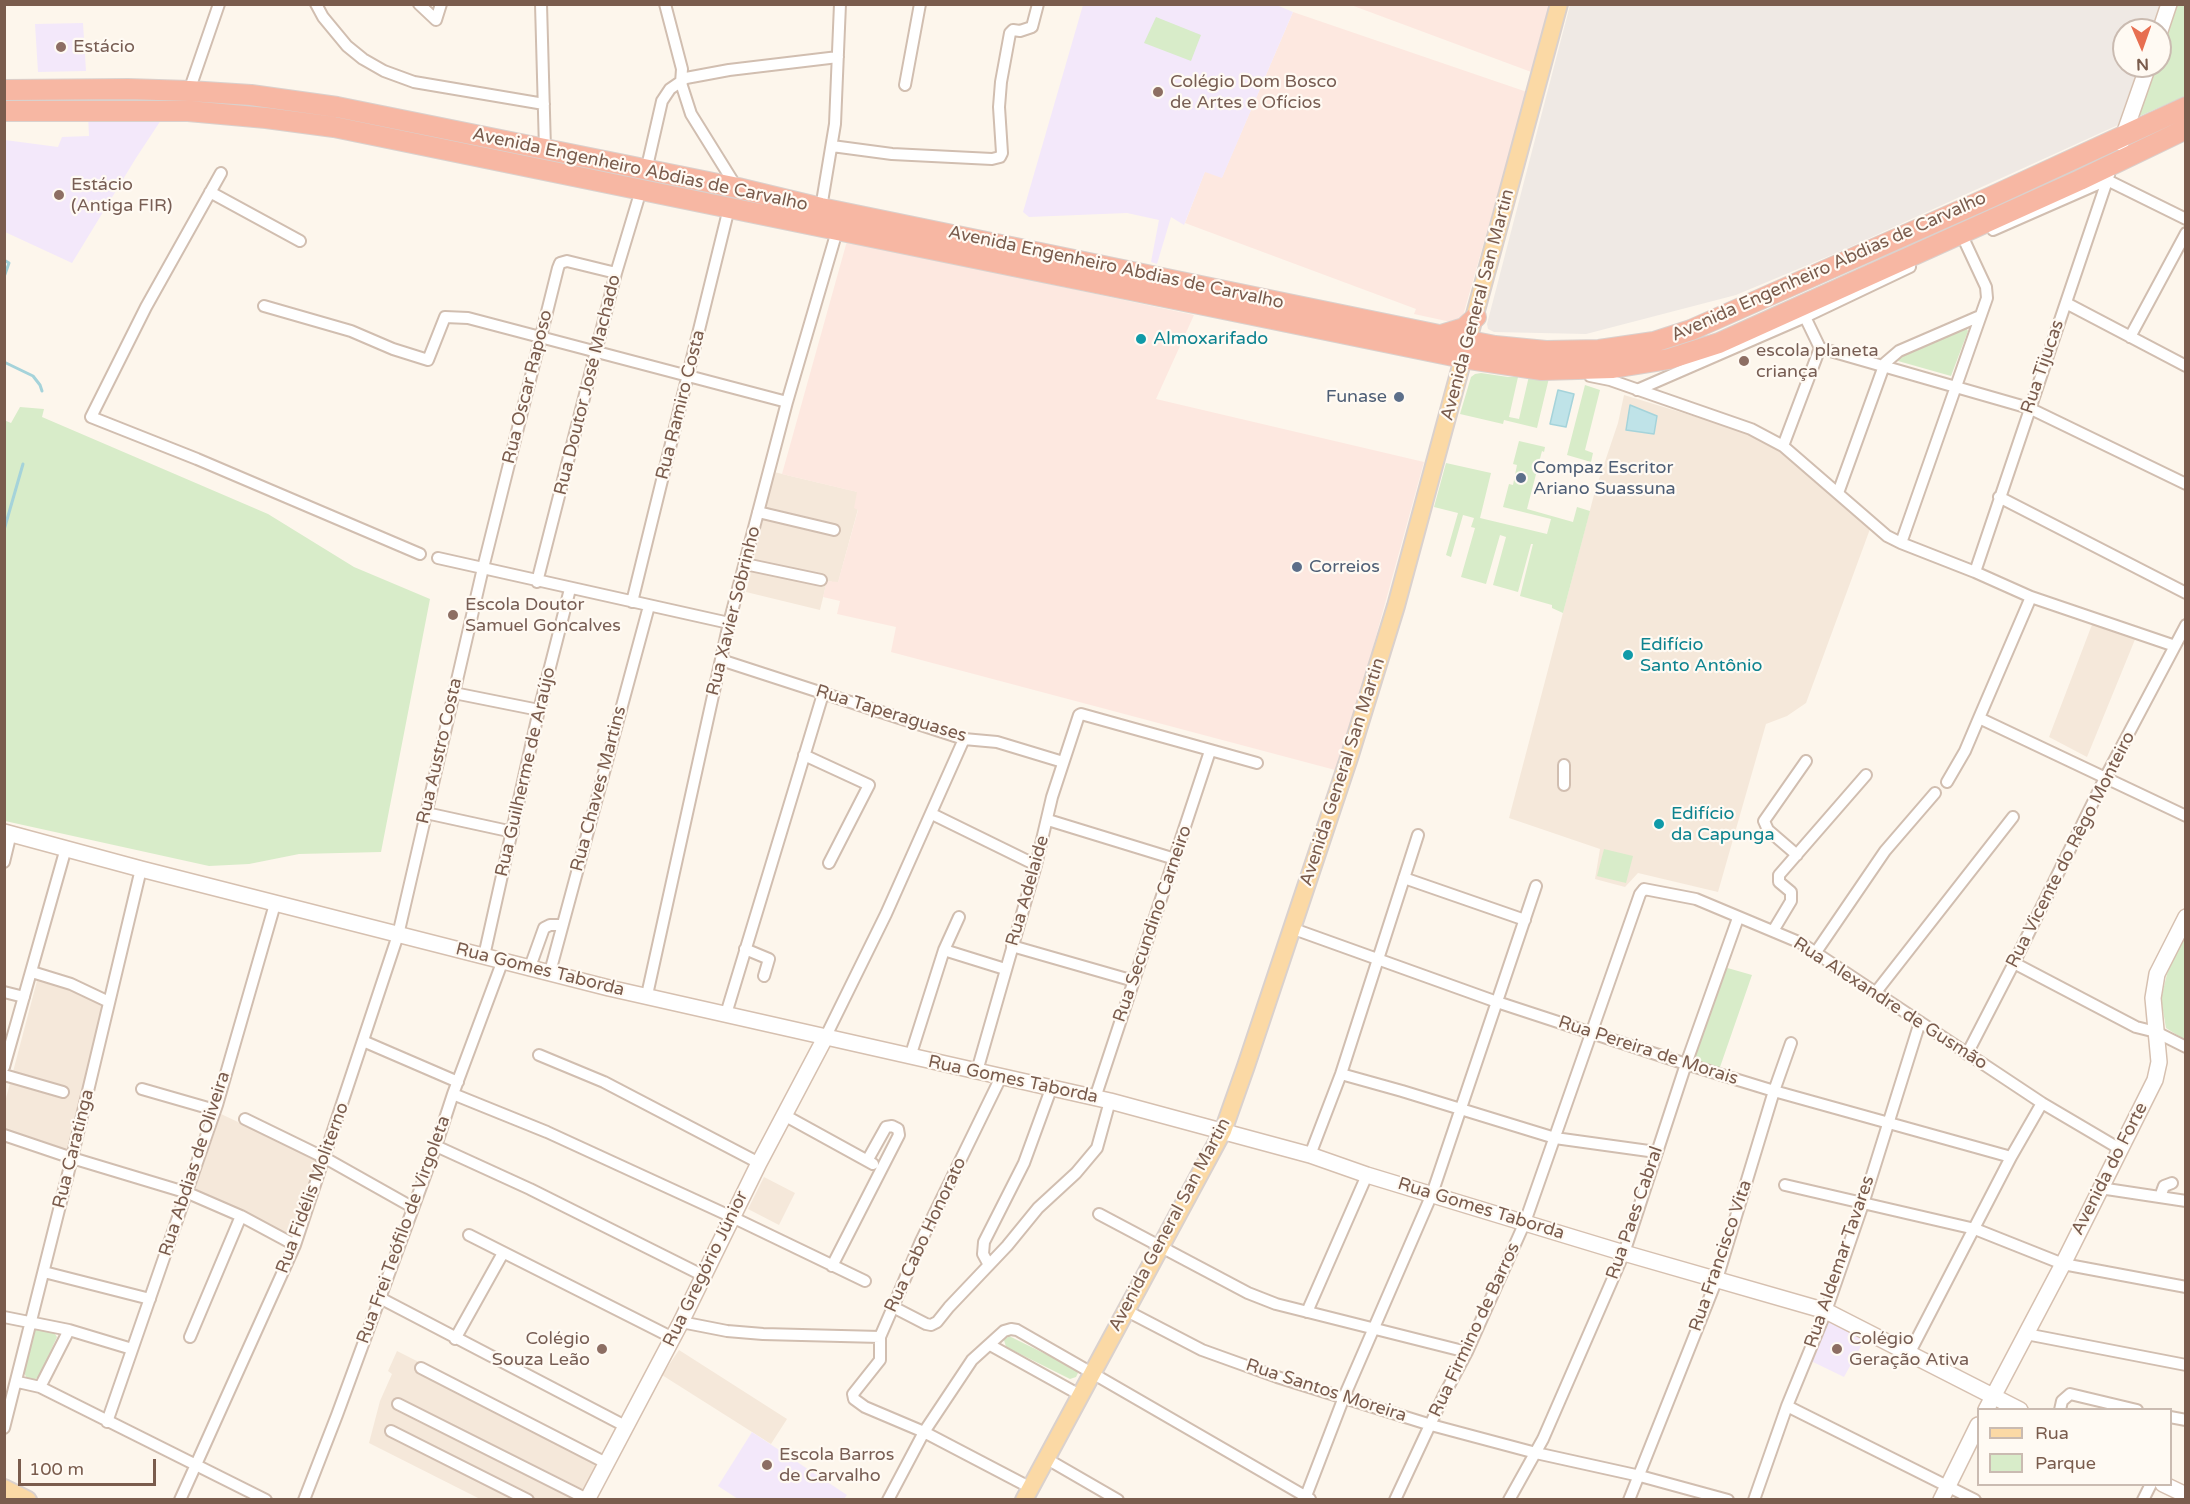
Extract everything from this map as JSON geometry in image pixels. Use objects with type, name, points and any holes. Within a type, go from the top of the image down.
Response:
[{"type":"highway","name":"Avenida Engenheiro Abdias de Carvalho","points":[[4,90],[189,91],[251,95],[337,107],[545,149],[729,208],[837,231],[1277,321],[1474,349],[1546,351],[1598,366],[1654,342],[1691,330],[1991,197],[2186,107]]},
{"type":"highway","name":"Avenida Engenheiro Abdias de Carvalho","points":[[4,111],[188,111],[266,118],[643,180],[738,188],[821,208],[1311,309],[1440,345]]},
{"type":"highway","name":"Avenida Engenheiro Abdias de Carvalho","points":[[1474,349],[1535,369],[1567,364],[1613,368],[1668,359],[1719,343],[2110,172],[2135,153],[2182,134]]},
{"type":"highway","points":[[1277,321],[1311,309],[1335,305],[1353,306],[1474,349]]},
{"type":"highway","points":[[1440,345],[1474,349]]},
{"type":"main road","name":"Avenida General San Martin","points":[[1027,1494],[1223,1131],[1350,755],[1474,349],[1559,4]]},
{"type":"main road","points":[[2110,172],[2144,78]]},
{"type":"main road","points":[[2125,134],[2135,153]]},
{"type":"main road","name":"Rua Gomes Taborda","points":[[8,833],[275,904],[609,988],[1110,1101],[1310,1155],[1624,1253],[1826,1311],[2017,1408]]},
{"type":"main road","name":"Avenida do Forte","points":[[1987,1408],[1996,1396],[2155,1080],[2159,1062],[2154,998],[2157,974],[2186,916]]},
{"type":"main road","name":"Rua Gregório Júnior","points":[[587,1499],[673,1338],[759,1163],[825,1038]]},
{"type":"main road","points":[[1945,1493],[1977,1427]]},
{"type":"main road","points":[[2165,1486],[2186,1495]]},
{"type":"main road","points":[[4,1488],[27,1500]]},
{"type":"street","points":[[189,91],[219,4]]},
{"type":"street","points":[[316,4],[323,17],[347,46],[363,59],[384,71],[414,82],[544,104]]},
{"type":"street","points":[[419,4],[436,20],[441,4]]},
{"type":"street","points":[[541,4],[545,149]]},
{"type":"street","points":[[664,4],[682,69],[681,83],[691,114],[738,188]]},
{"type":"street","points":[[821,208],[836,124],[840,4]]},
{"type":"street","points":[[905,84],[920,4]]},
{"type":"street","points":[[832,146],[892,154],[992,159],[1000,157],[1002,153],[999,107],[1001,82],[1010,33],[1013,30],[1030,29],[1038,4]]},
{"type":"street","points":[[681,83],[686,78],[729,70],[838,57]]},
{"type":"street","name":"Rua Doutor José Machado","points":[[537,582],[662,101],[669,89],[681,83]]},
{"type":"street","points":[[1637,390],[1804,317],[2110,172],[2186,219]]},
{"type":"street","name":"Rua Tijucas","points":[[1975,572],[2110,172]]},
{"type":"street","points":[[221,173],[146,308],[91,417],[197,459],[420,554]]},
{"type":"street","points":[[210,192],[300,241]]},
{"type":"street","name":"Rua Ramiro Costa","points":[[632,602],[729,208]]},
{"type":"street","name":"Rua Xavier Sobrinho","points":[[647,995],[729,623],[787,402],[837,231]]},
{"type":"street","points":[[2130,337],[2186,233]]},
{"type":"street","points":[[1901,543],[1980,315],[1986,304],[1988,291],[1965,242]]},
{"type":"street","name":"Rua Oscar Raposo","points":[[483,568],[560,263],[573,262],[616,273]]},
{"type":"street","points":[[2066,303],[2186,366]]},
{"type":"street","points":[[264,306],[351,331],[393,349],[428,360],[446,317],[468,318],[787,402]]},
{"type":"street","points":[[1838,493],[1883,365],[1899,351],[1980,315]]},
{"type":"street","points":[[1804,317],[1820,348],[2029,408],[2186,484]]},
{"type":"street","points":[[1783,446],[1820,348]]},
{"type":"street","points":[[1535,369],[1598,366],[1637,390],[1738,423],[1783,446],[1887,536],[2031,597],[2175,646]]},
{"type":"street","points":[[1670,376],[1663,388],[1670,402]]},
{"type":"street","points":[[1999,496],[2186,593]]},
{"type":"street","points":[[758,512],[834,531]]},
{"type":"street","points":[[438,558],[537,582],[729,623]]},
{"type":"street","points":[[745,564],[821,580]]},
{"type":"street","name":"Rua Austro Costa","points":[[398,935],[483,568]]},
{"type":"street","name":"Rua Guilherme de Araújo","points":[[484,956],[570,589]]},
{"type":"street","points":[[1947,782],[1965,751],[2031,597]]},
{"type":"street","name":"Rua Chaves Martins","points":[[550,972],[649,606]]},
{"type":"street","name":"Rua Vicente do Rêgo Monteiro","points":[[1967,1054],[2105,778],[2186,625]]},
{"type":"street","name":"Rua Taperaguases","points":[[721,660],[964,739],[997,742],[1063,762]]},
{"type":"street","points":[[454,693],[540,710]]},
{"type":"street","points":[[726,1014],[823,694]]},
{"type":"street","name":"Rua Adelaide","points":[[977,1071],[1036,866],[1052,797],[1078,716],[1081,714],[1210,751]]},
{"type":"street","points":[[1979,718],[2186,816]]},
{"type":"street","points":[[825,1038],[932,814],[964,739]]},
{"type":"street","points":[[1210,751],[1257,763]]},
{"type":"street","name":"Rua Secundino Carneiro","points":[[1095,1098],[1210,751]]},
{"type":"street","points":[[804,755],[869,785],[829,863]]},
{"type":"street","points":[[1797,855],[1768,830],[1764,821],[1806,761]]},
{"type":"street","points":[[1564,765],[1564,785]]},
{"type":"street","points":[[1773,931],[1791,900],[1791,892],[1779,882],[1778,877],[1866,776]]},
{"type":"street","points":[[1816,951],[1885,852],[1935,793]]},
{"type":"street","points":[[426,813],[513,832]]},
{"type":"street","points":[[932,814],[1036,866]]},
{"type":"street","points":[[1876,992],[2013,817]]},
{"type":"street","points":[[1048,820],[1175,859]]},
{"type":"street","points":[[4,862],[8,833]]},
{"type":"street","points":[[1310,1155],[1341,1074],[1418,835]]},
{"type":"street","points":[[4,1067],[66,848]]},
{"type":"street","name":"Rua Caratinga","points":[[4,1428],[18,1382],[141,869]]},
{"type":"street","points":[[1404,878],[1525,920]]},
{"type":"street","points":[[888,1500],[924,1432],[972,1360],[1004,1331],[1011,1329],[1017,1330],[1308,1498],[1344,1397],[1376,1328],[1432,1194],[1536,886]]},
{"type":"street","name":"Rua Alexandre de Gusmão","points":[[1647,888],[1696,899],[1801,942],[2042,1103],[2120,1149]]},
{"type":"street","name":"Rua Firmino de Barros","points":[[1395,1500],[1444,1395],[1467,1352],[1525,1222],[1640,894],[1647,888]]},
{"type":"street","name":"Rua Abdias de Oliveira","points":[[108,1422],[215,1110],[275,904]]},
{"type":"street","points":[[910,1057],[944,950],[959,917]]},
{"type":"street","name":"Rua Paes Cabral","points":[[1509,1500],[1536,1452],[1624,1253],[1656,1152],[1738,918]]},
{"type":"street","points":[[530,967],[544,928],[550,924],[561,925]]},
{"type":"street","name":"Rua Pereira de Morais","points":[[1291,928],[1591,1034],[1774,1091],[2011,1157]]},
{"type":"street","name":"Rua Fidélis Moliterno","points":[[180,1500],[295,1245],[398,935]]},
{"type":"street","points":[[1012,946],[1134,981]]},
{"type":"street","points":[[745,949],[769,959],[764,976]]},
{"type":"street","points":[[944,950],[1005,969]]},
{"type":"street","name":"Rua Frei Teófilo de Virgoleta","points":[[304,1500],[503,960]]},
{"type":"street","points":[[2014,963],[2136,1027],[2156,1032],[2186,1047]]},
{"type":"street","points":[[32,972],[71,984],[109,1002]]},
{"type":"street","points":[[4,992],[24,997]]},
{"type":"street","name":"Rua Aldemar Tavares","points":[[1754,1500],[1787,1406],[1826,1311],[1863,1204],[1920,1022]]},
{"type":"street","points":[[363,1041],[458,1082]]},
{"type":"street","name":"Rua Francisco Vita","points":[[1629,1500],[1717,1279],[1774,1091],[1791,1043]]},
{"type":"street","points":[[538,1055],[604,1082],[759,1163]]},
{"type":"street","points":[[1341,1074],[1556,1138],[1656,1152]]},
{"type":"street","points":[[4,1075],[63,1092]]},
{"type":"street","name":"Rua Cabo Honorato","points":[[924,1432],[865,1407],[854,1399],[854,1390],[880,1360],[880,1337],[921,1241],[1001,1077]]},
{"type":"street","points":[[142,1089],[215,1110]]},
{"type":"street","points":[[989,1265],[983,1254],[984,1242],[1028,1154],[1051,1089]]},
{"type":"street","points":[[453,1094],[547,1132],[865,1281]]},
{"type":"street","points":[[893,1307],[926,1324],[934,1324],[1038,1208],[1076,1173],[1097,1148],[1110,1101]]},
{"type":"street","points":[[1910,1352],[2011,1157],[2042,1103]]},
{"type":"street","points":[[784,1115],[881,1168]]},
{"type":"street","points":[[245,1119],[325,1158],[412,1207]]},
{"type":"street","points":[[832,1266],[899,1135],[898,1129],[892,1126],[886,1127],[867,1161]]},
{"type":"street","points":[[4,1135],[188,1193],[241,1216],[295,1245]]},
{"type":"street","points":[[436,1146],[530,1189],[704,1276]]},
{"type":"street","points":[[1307,1312],[1367,1174]]},
{"type":"street","points":[[2160,1197],[2164,1186],[2172,1183]]},
{"type":"street","points":[[1785,1185],[1975,1229],[2063,1264],[2186,1287]]},
{"type":"street","points":[[2100,1188],[2186,1201]]},
{"type":"street","points":[[1100,1214],[1248,1293],[1276,1304],[1376,1328],[1415,1341],[1467,1352]]},
{"type":"street","points":[[190,1337],[241,1216]]},
{"type":"street","points":[[469,1236],[673,1338]]},
{"type":"street","points":[[455,1339],[503,1253]]},
{"type":"street","points":[[44,1272],[150,1299]]},
{"type":"street","points":[[380,1298],[627,1427]]},
{"type":"street","name":"Rua Santos Moreira","points":[[1125,1310],[1202,1350],[1278,1377],[1431,1425],[1728,1500]]},
{"type":"street","points":[[4,1317],[69,1330],[132,1349]]},
{"type":"street","points":[[681,1322],[763,1335],[880,1337]]},
{"type":"street","points":[[40,1387],[69,1330]]},
{"type":"street","points":[[2026,1334],[2186,1365]]},
{"type":"street","points":[[990,1344],[1080,1395]]},
{"type":"street","points":[[420,1368],[606,1463]]},
{"type":"street","points":[[18,1382],[40,1387],[266,1500]]},
{"type":"street","points":[[2060,1408],[2062,1401],[2070,1394],[2129,1408]]},
{"type":"street","points":[[398,1404],[587,1499]]},
{"type":"street","points":[[1787,1406],[1945,1493],[1975,1500]]},
{"type":"street","points":[[391,1431],[528,1500]]},
{"type":"street","points":[[924,1432],[1027,1494]]},
{"type":"street","points":[[1047,1459],[1118,1500]]},
{"type":"street","points":[[2143,1500],[2150,1486]]},
{"type":"shaded area","name":"Colégio Dom Bosco de Artes e Ofícios","points":[[1274,4],[1293,12],[1222,178],[1205,172],[1184,225],[1171,217],[1157,264],[1151,262],[1159,220],[1127,213],[1029,217],[1023,212],[1083,5]]},
{"type":"shaded area","points":[[1570,4],[2160,5],[2155,18],[2112,18],[2112,78],[2135,78],[2118,125],[1841,251],[1736,295],[1586,334],[1494,332],[1488,329],[1487,324]]},
{"type":"shaded area","points":[[1351,5],[1552,5],[1534,73]]},
{"type":"shaded area","points":[[1293,12],[1527,92],[1462,319],[1451,322],[1414,314],[1416,309],[1185,223],[1205,171],[1222,177]]},
{"type":"shaded area","name":"Estácio","points":[[83,23],[86,71],[38,72],[35,24]]},
{"type":"shaded area","name":"Estácio (Antiga FIR)","points":[[88,114],[165,114],[72,263],[5,232],[5,140],[58,147],[62,137],[89,136]]},
{"type":"shaded area","points":[[847,241],[1194,315],[1156,399],[1424,462],[1339,771],[891,652],[896,627],[837,614],[840,601],[823,597],[827,581],[838,582],[858,510],[854,508],[857,492],[782,474]]},
{"type":"shaded area","points":[[1624,395],[1756,435],[1778,449],[1870,529],[1806,703],[1787,716],[1766,724],[1718,892],[1638,873],[1625,887],[1595,879],[1600,849],[1509,818],[1595,491],[1618,423]]},
{"type":"shaded area","points":[[774,472],[858,492],[858,509],[838,583],[827,581],[820,610],[746,592]]},
{"type":"shaded area","points":[[2093,622],[2136,637],[2087,757],[2049,737]]},
{"type":"shaded area","points":[[38,977],[66,986],[105,1004],[69,1154],[5,1132],[5,1102]]},
{"type":"shaded area","points":[[221,1114],[319,1160],[294,1240],[194,1192]]},
{"type":"shaded area","points":[[764,1177],[795,1193],[779,1225],[748,1209]]},
{"type":"shaded area","name":"Colégio Geração Ativa","points":[[1829,1322],[1866,1337],[1844,1377],[1811,1361],[1826,1324]]},
{"type":"shaded area","points":[[679,1350],[787,1419],[771,1444],[662,1375]]},
{"type":"shaded area","points":[[397,1351],[606,1456],[585,1499],[480,1499],[369,1443],[380,1401],[392,1374],[388,1371]]},
{"type":"shaded area","name":"Escola Barros de Carvalho","points":[[752,1432],[847,1495],[844,1499],[738,1499],[718,1486]]},
{"type":"green space","points":[[2173,5],[2185,5],[2185,96],[2140,116],[2150,78],[2172,78],[2172,18],[2169,18]]},
{"type":"green space","points":[[1156,17],[1201,35],[1191,61],[1144,43]]},
{"type":"green space","points":[[1965,326],[1968,331],[1951,376],[1898,361],[1898,357]]},
{"type":"green space","points":[[1481,373],[1518,377],[1509,417],[1519,419],[1529,376],[1549,378],[1537,428],[1504,420],[1503,424],[1460,414],[1471,377]]},
{"type":"green space","points":[[1585,385],[1600,390],[1585,450],[1593,453],[1591,462],[1567,455]]},
{"type":"green space","points":[[20,407],[44,409],[42,417],[268,514],[354,567],[430,599],[381,852],[299,854],[249,864],[209,866],[5,821],[4,420],[11,423]]},
{"type":"green space","points":[[1519,441],[1545,447],[1527,509],[1573,522],[1577,507],[1590,511],[1563,613],[1552,608],[1552,605],[1520,596],[1533,544],[1531,544],[1518,592],[1493,585],[1506,537],[1500,535],[1486,584],[1461,577],[1475,528],[1471,527],[1474,518],[1463,515],[1451,557],[1446,555],[1458,513],[1434,507],[1446,463],[1491,473],[1480,518],[1547,534],[1551,519],[1503,507],[1509,484],[1513,485],[1517,465],[1513,464]]},
{"type":"green space","points":[[1604,849],[1633,856],[1626,883],[1597,876]]},
{"type":"green space","points":[[2185,933],[2185,1040],[2166,1028],[2161,999],[2167,974]]},
{"type":"green space","points":[[1724,967],[1752,975],[1719,1070],[1691,1061]]},
{"type":"green space","points":[[37,1328],[53,1331],[57,1337],[39,1376],[33,1381],[28,1380],[24,1373],[34,1331]]},
{"type":"green space","points":[[1009,1336],[1076,1369],[1078,1373],[1076,1377],[1070,1379],[1006,1347],[1004,1340]]},
{"type":"water","points":[[1558,390],[1574,394],[1566,427],[1550,424]]},
{"type":"water","points":[[1630,405],[1657,416],[1654,434],[1626,430]]},
{"type":"waterway","points":[[4,260],[9,263],[4,277]]},
{"type":"waterway","points":[[4,362],[33,376],[42,391]]},
{"type":"waterway","points":[[4,530],[23,464]]},
{"type":"place","name":"Estácio","points":[[61,47]]},
{"type":"place","name":"Colégio Dom Bosco de Artes e Ofícios","points":[[1158,92]]},
{"type":"place","name":"Estácio (Antiga FIR)","points":[[59,195]]},
{"type":"place","name":"Almoxarifado","points":[[1141,339]]},
{"type":"place","name":"escola planeta criança","points":[[1744,361]]},
{"type":"place","name":"Funase","points":[[1399,397]]},
{"type":"place","name":"Compaz Escritor Ariano Suassuna","points":[[1521,478]]},
{"type":"place","name":"Correios","points":[[1297,567]]},
{"type":"place","name":"Escola Doutor Samuel Goncalves","points":[[453,615]]},
{"type":"place","name":"Edifício Santo Antônio","points":[[1628,655]]},
{"type":"place","name":"Edifício da Capunga","points":[[1659,824]]},
{"type":"place","name":"Colégio Souza Leão","points":[[602,1349]]},
{"type":"place","name":"Colégio Geração Ativa","points":[[1837,1349]]},
{"type":"place","name":"Escola Barros de Carvalho","points":[[767,1465]]}]
